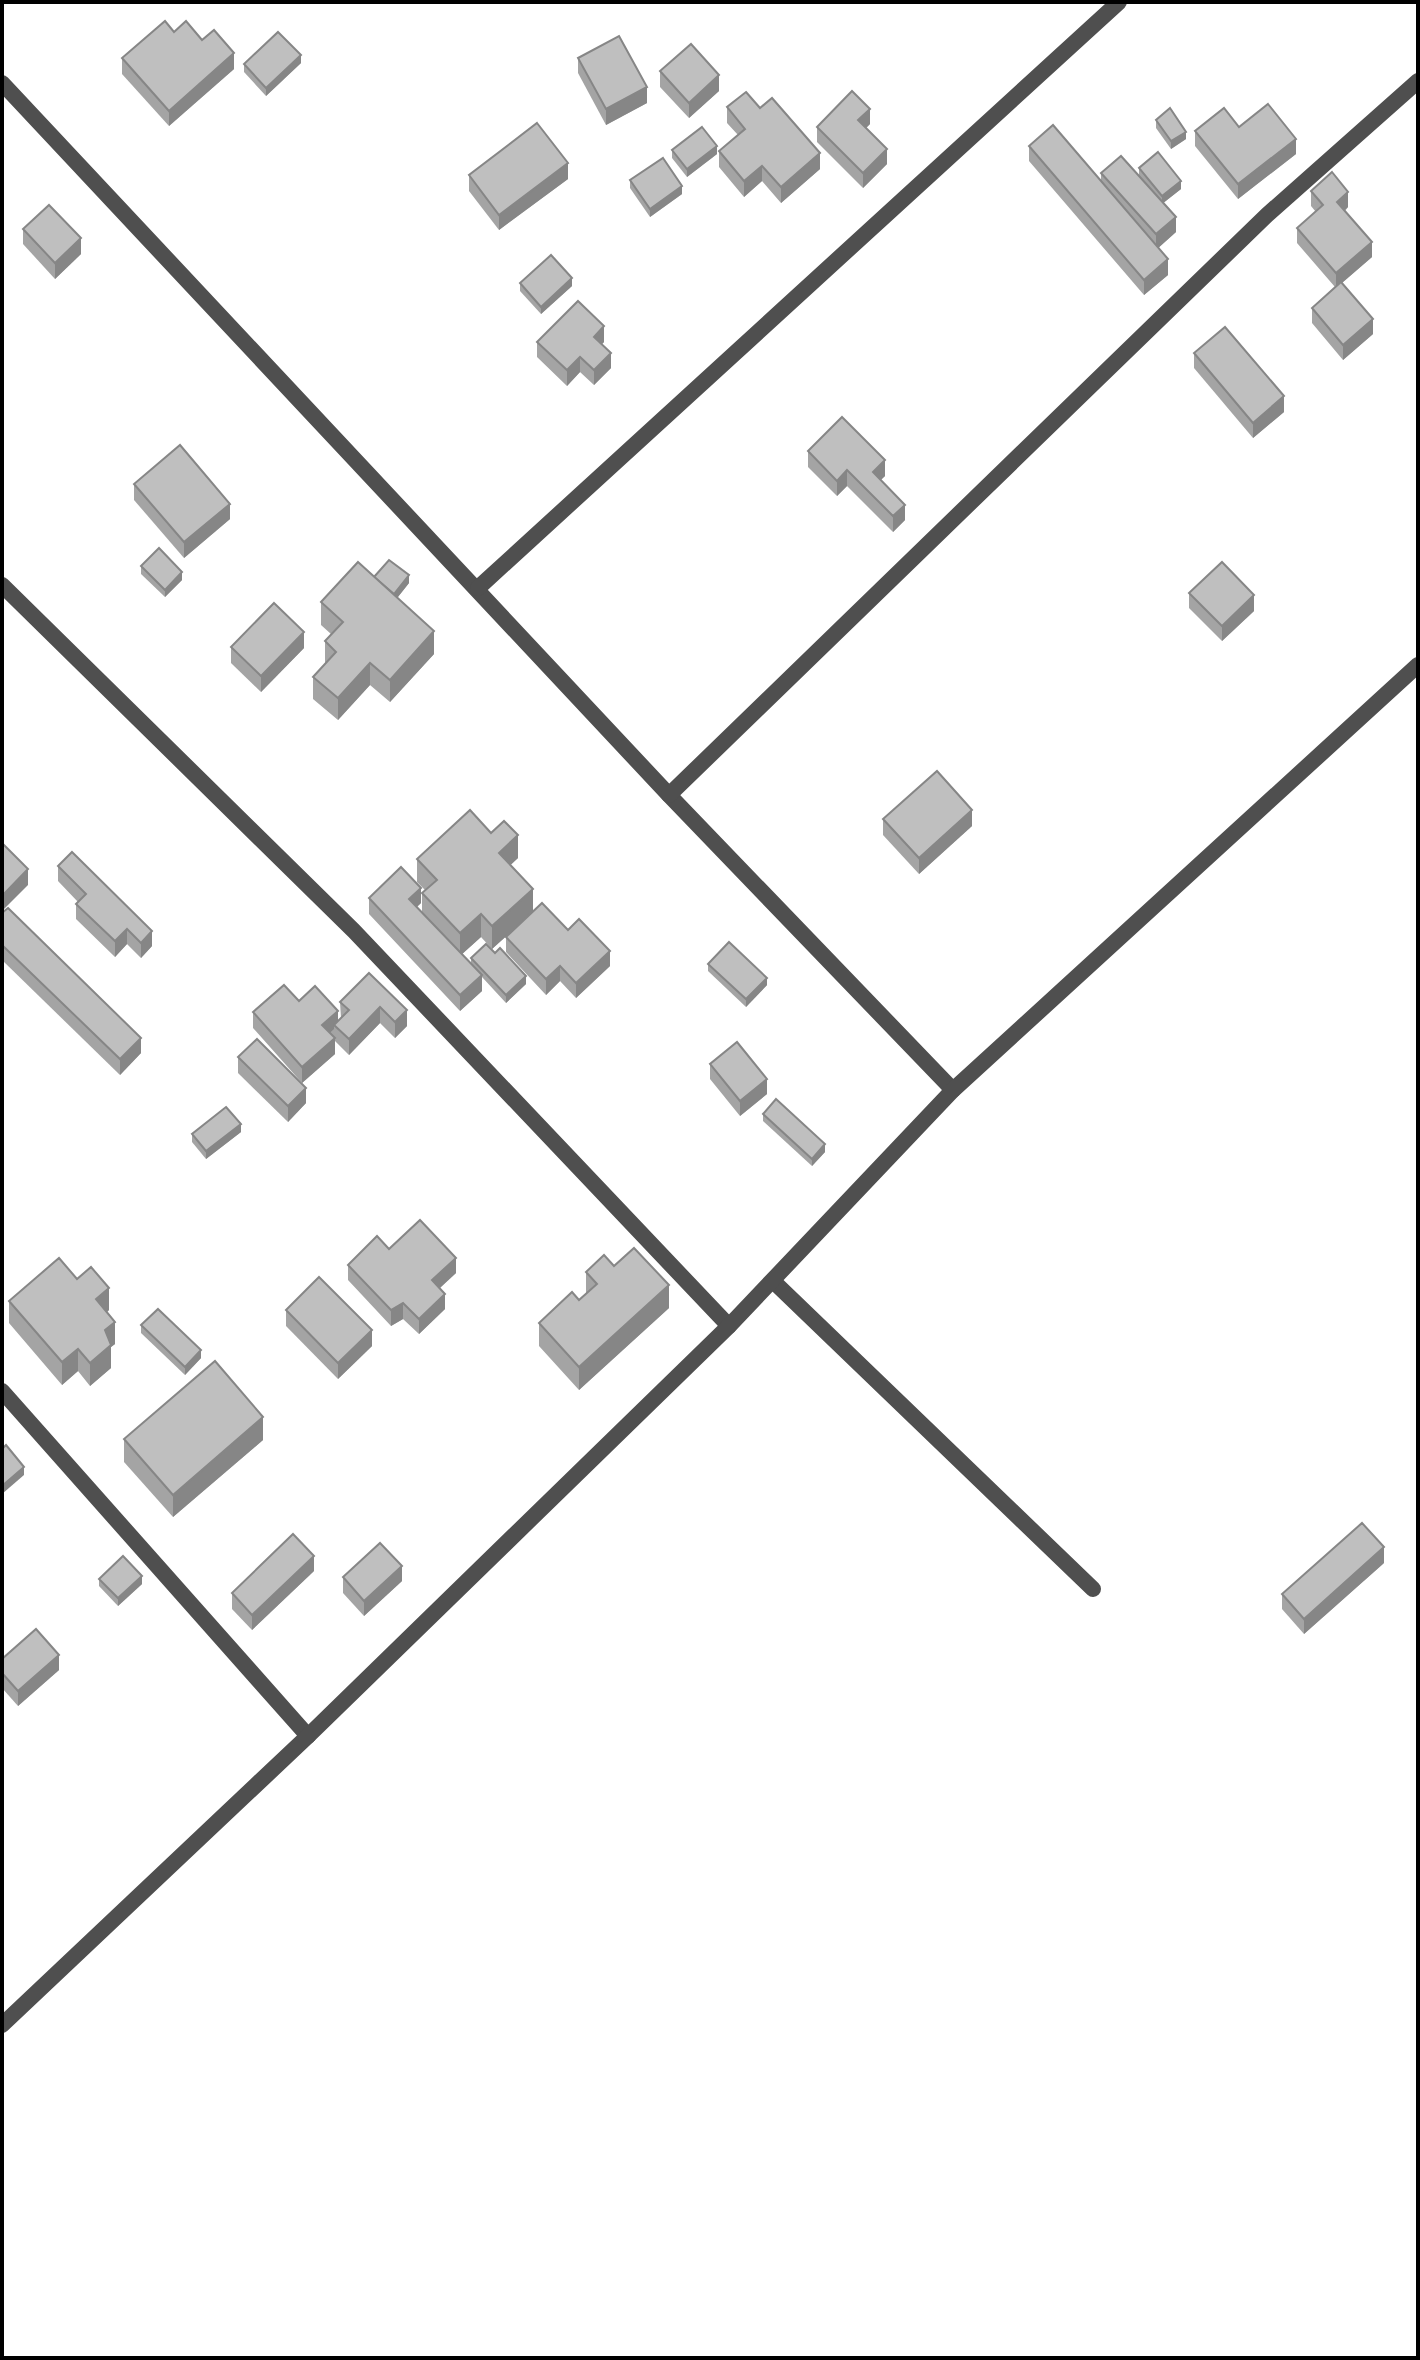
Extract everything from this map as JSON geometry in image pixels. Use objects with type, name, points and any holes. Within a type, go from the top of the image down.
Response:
[{"type":"street","points":[[478,588],[1119,2]]},
{"type":"street","points":[[669,795],[1267,215],[1418,81]]},
{"type":"street","points":[[2,83],[669,795],[953,1090]]},
{"type":"street","points":[[2,585],[354,931],[729,1326]]},
{"type":"street","points":[[2,2025],[308,1736],[729,1326],[953,1090],[1418,665]]},
{"type":"street","points":[[773,1281],[1093,1589]]},
{"type":"street","points":[[2,1391],[308,1736]]},
{"type":"building","points":[[165,21],[174,32],[186,21],[202,40],[214,30],[234,53],[169,111],[122,58]]},
{"type":"building","points":[[278,32],[301,55],[266,88],[244,64]]},
{"type":"building","points":[[619,36],[647,87],[606,109],[578,58]]},
{"type":"building","points":[[691,44],[719,75],[689,103],[660,71]]},
{"type":"building","points":[[852,91],[870,109],[858,120],[887,149],[863,173],[817,127]]},
{"type":"building","points":[[746,92],[760,108],[772,98],[820,153],[781,187],[762,166],[744,181],[719,151],[745,129],[727,107]]},
{"type":"building","points":[[1268,104],[1296,139],[1238,184],[1195,131],[1224,108],[1239,127]]},
{"type":"building","points":[[1170,108],[1186,132],[1171,141],[1156,120]]},
{"type":"building","points":[[537,123],[568,163],[499,215],[469,175]]},
{"type":"building","points":[[1053,125],[1168,259],[1144,280],[1029,146]]},
{"type":"building","points":[[702,127],[717,146],[687,169],[672,150]]},
{"type":"building","points":[[1158,152],[1181,181],[1162,196],[1139,168]]},
{"type":"building","points":[[1121,156],[1176,217],[1156,234],[1101,173]]},
{"type":"building","points":[[663,158],[682,186],[650,209],[630,180]]},
{"type":"building","points":[[1332,172],[1348,192],[1337,202],[1372,242],[1336,273],[1297,228],[1323,205],[1311,191]]},
{"type":"building","points":[[49,205],[81,238],[55,263],[23,229]]},
{"type":"building","points":[[551,255],[572,278],[541,307],[520,283]]},
{"type":"building","points":[[1341,282],[1373,319],[1343,345],[1312,308]]},
{"type":"building","points":[[578,301],[604,326],[594,337],[611,353],[594,370],[580,357],[567,370],[537,342]]},
{"type":"building","points":[[1225,327],[1284,396],[1253,423],[1194,353]]},
{"type":"building","points":[[842,417],[885,460],[873,472],[905,505],[893,516],[847,470],[837,481],[808,451]]},
{"type":"building","points":[[180,445],[230,504],[184,542],[134,484]]},
{"type":"building","points":[[159,548],[182,572],[165,590],[141,566]]},
{"type":"building","points":[[389,560],[409,575],[394,594],[374,577]]},
{"type":"building","points":[[358,562],[434,631],[390,680],[370,663],[338,698],[313,677],[336,652],[325,641],[343,622],[321,602]]},
{"type":"building","points":[[1222,562],[1254,595],[1222,626],[1189,593]]},
{"type":"building","points":[[274,603],[304,632],[261,676],[231,647]]},
{"type":"building","points":[[937,771],[972,810],[919,858],[883,819]]},
{"type":"building","points":[[470,810],[491,833],[504,821],[518,835],[499,853],[533,889],[492,926],[481,914],[460,933],[422,893],[437,880],[417,859]]},
{"type":"building","points":[[2,843],[28,869],[2,896]]},
{"type":"building","points":[[72,852],[152,931],[141,943],[127,929],[115,941],[76,904],[86,894],[58,866]]},
{"type":"building","points":[[401,867],[421,888],[409,899],[482,975],[460,995],[369,898]]},
{"type":"building","points":[[542,903],[568,930],[579,919],[610,951],[576,983],[560,966],[546,979],[506,937]]},
{"type":"building","points":[[8,908],[141,1038],[120,1059],[2,945],[2,913]]},
{"type":"building","points":[[729,942],[767,978],[746,999],[708,964]]},
{"type":"building","points":[[486,944],[495,953],[500,948],[526,976],[506,995],[471,958]]},
{"type":"building","points":[[369,973],[407,1010],[395,1022],[380,1007],[349,1039],[334,1025],[349,1010],[340,1002]]},
{"type":"building","points":[[284,985],[299,1001],[315,986],[338,1011],[322,1025],[335,1038],[302,1067],[253,1012]]},
{"type":"building","points":[[257,1039],[306,1088],[288,1106],[238,1057]]},
{"type":"building","points":[[737,1042],[767,1079],[740,1101],[710,1064]]},
{"type":"building","points":[[776,1099],[825,1144],[812,1159],[763,1114]]},
{"type":"building","points":[[226,1107],[241,1124],[206,1151],[192,1134]]},
{"type":"building","points":[[420,1220],[456,1258],[432,1280],[445,1294],[419,1319],[403,1303],[391,1310],[348,1265],[377,1236],[389,1249]]},
{"type":"building","points":[[634,1248],[669,1285],[579,1367],[539,1323],[572,1292],[579,1300],[597,1284],[586,1272],[604,1255],[614,1266]]},
{"type":"building","points":[[59,1258],[77,1279],[91,1267],[109,1288],[96,1299],[115,1322],[105,1330],[111,1345],[90,1363],[78,1349],[62,1362],[9,1301]]},
{"type":"building","points":[[319,1277],[372,1330],[338,1363],[286,1310]]},
{"type":"building","points":[[158,1309],[201,1350],[185,1367],[141,1325]]},
{"type":"building","points":[[215,1361],[263,1417],[173,1495],[124,1439]]},
{"type":"building","points":[[6,1445],[24,1467],[2,1486],[2,1449]]},
{"type":"building","points":[[1362,1523],[1384,1547],[1304,1619],[1282,1594]]},
{"type":"building","points":[[293,1534],[314,1556],[252,1615],[232,1593]]},
{"type":"building","points":[[380,1543],[402,1566],[364,1601],[343,1577]]},
{"type":"building","points":[[123,1556],[142,1576],[118,1598],[99,1579]]},
{"type":"building","points":[[36,1629],[59,1655],[18,1691],[2,1673],[2,1659]]}]
